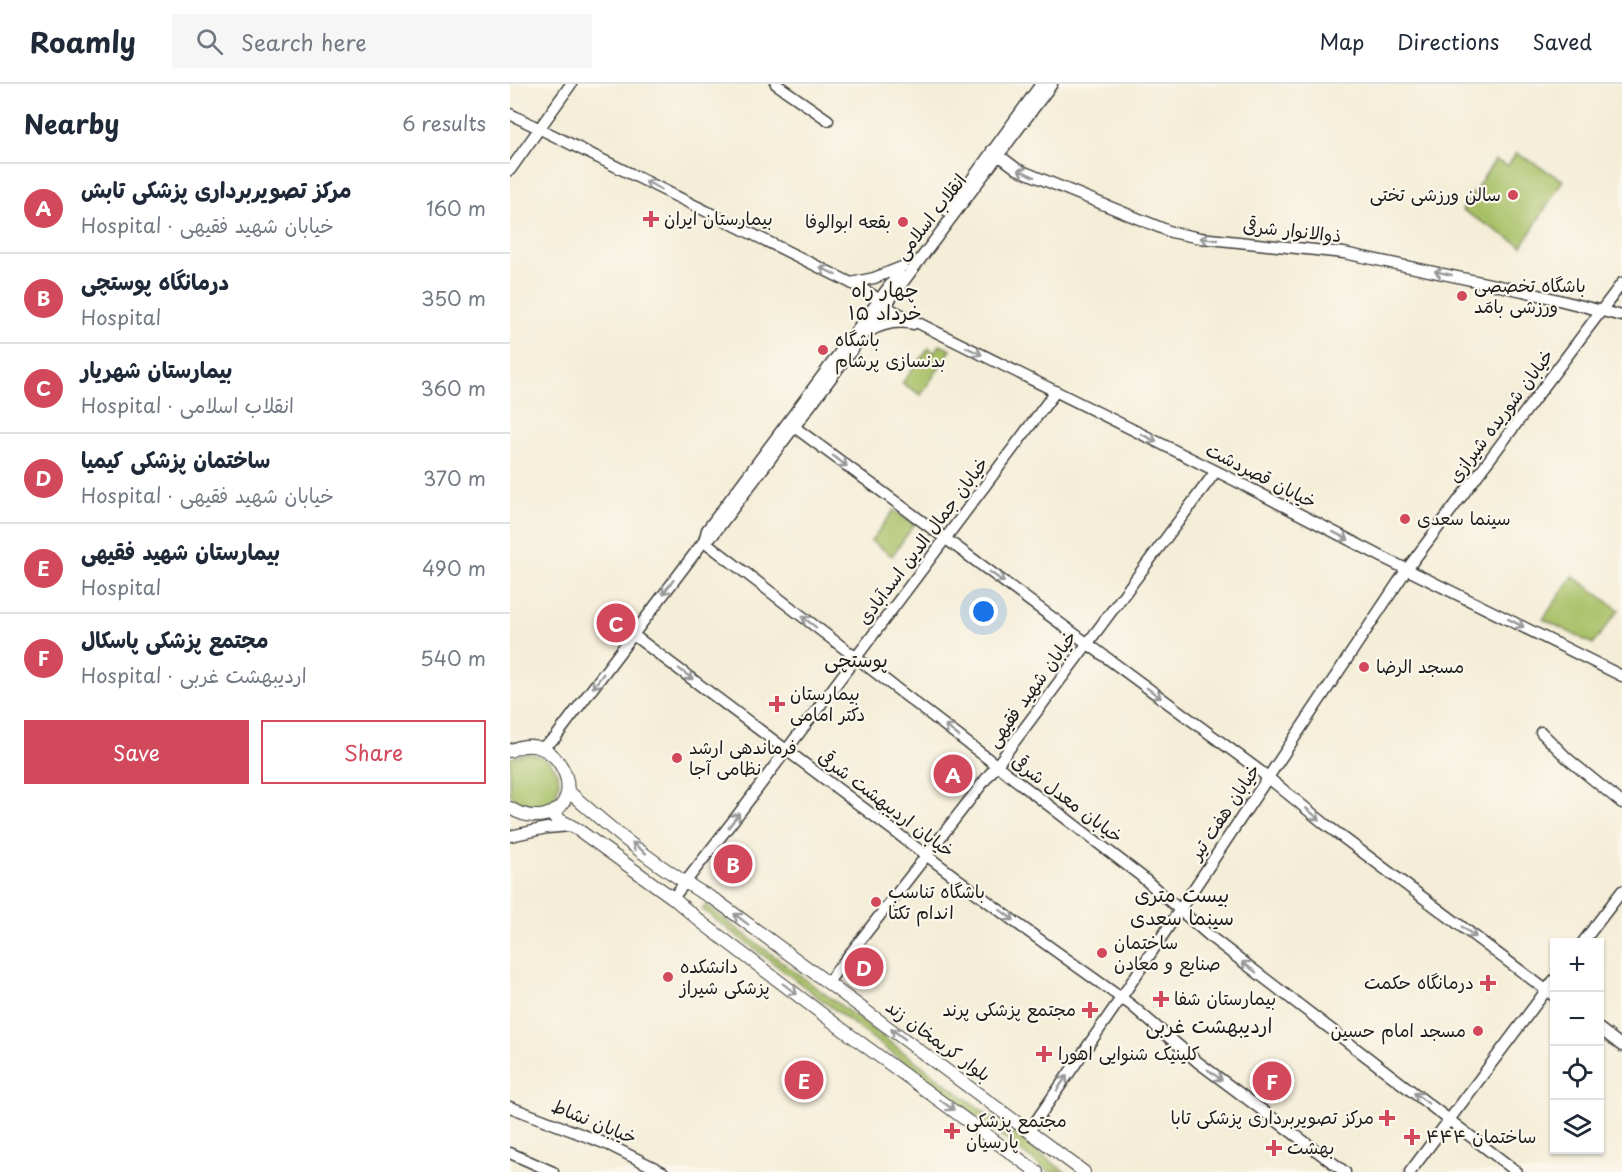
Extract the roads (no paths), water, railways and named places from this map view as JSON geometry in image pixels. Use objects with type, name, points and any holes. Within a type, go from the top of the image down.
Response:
[{"type":"main road","points":[[511,749],[523,746],[541,748],[550,753],[563,767],[568,791],[563,801],[549,814]]},
{"type":"main road","name":"بلوار کریمخان زند","points":[[568,791],[591,812],[686,883],[708,896],[828,982],[1084,1172]]},
{"type":"main road","points":[[512,812],[529,816],[549,814],[577,829],[673,898],[701,922],[842,1029],[1037,1172]]},
{"type":"main road","points":[[694,914],[692,903],[694,900],[708,896]]},
{"type":"street","points":[[510,170],[572,84]]},
{"type":"street","points":[[776,84],[828,120]]},
{"type":"street","name":"انقلاب اسلامی","points":[[704,541],[706,530],[996,153],[1041,84]]},
{"type":"street","name":"انقلاب اسلامی","points":[[541,748],[555,738],[704,541],[713,535],[860,338],[905,266],[1052,84]]},
{"type":"street","name":"خیابان قصردشت","points":[[510,114],[851,283],[892,310],[1622,676]]},
{"type":"street","name":"ذوالانوار شرقی","points":[[996,153],[1017,169],[1171,232],[1200,238],[1344,253],[1622,316]]},
{"type":"street","points":[[851,283],[883,276],[905,266]]},
{"type":"street","name":"خیابان شوریده شیرازی","points":[[1407,569],[1622,283]]},
{"type":"street","points":[[860,338],[888,323],[905,322],[929,328]]},
{"type":"street","name":"خیابان جمال الدین اسدآبادی","points":[[673,898],[1056,391]]},
{"type":"street","points":[[794,426],[1268,777],[1325,824],[1550,992]]},
{"type":"street","name":"خیابان شهید فقیهی","points":[[828,982],[996,765],[1216,471]]},
{"type":"street","name":"خیابان معدل شرقی","points":[[704,541],[1141,876],[1212,938],[1517,1172]]},
{"type":"street","name":"خیابان هفت تیر","points":[[1029,1131],[1121,999],[1407,569]]},
{"type":"street","name":"خیابان اردیبهشت شرقی","points":[[632,634],[1121,999]]},
{"type":"street","points":[[1541,732],[1568,759],[1622,803]]},
{"type":"street","points":[[510,836],[523,832],[570,826]]},
{"type":"street","points":[[1586,938],[1622,891]]},
{"type":"street","points":[[1410,1172],[1550,994]]},
{"type":"street","points":[[1121,999],[1198,1063],[1345,1172]]},
{"type":"street","points":[[1604,1033],[1622,1046]]},
{"type":"street","name":"خیابان نشاط","points":[[510,1107],[609,1144],[663,1172]]},
{"type":"street","points":[[510,1153],[553,1172]]},
{"type":"place","name":"سالن ورزشی تختی","points":[[1513,195]]},
{"type":"place","name":"بیمارستان ایران","points":[[651,219]]},
{"type":"place","name":"بقعه ابوالوفا","points":[[903,222]]},
{"type":"place","name":"باشگاه تخصصی ورزشی بامَد","points":[[1462,296]]},
{"type":"place","name":"باشگاه بدنسازی پرشام","points":[[823,350]]},
{"type":"place","name":"سینما سعدی","points":[[1405,519]]},
{"type":"place","name":"بیمارستان شهریار","points":[[616,623]]},
{"type":"place","name":"مسجد الرضا","points":[[1364,667]]},
{"type":"place","name":"بیمارستان دکتر امامی","points":[[777,704]]},
{"type":"place","name":"فرماندهی ارشد نظامی آجا","points":[[677,758]]},
{"type":"place","name":"مرکز تصویربرداری پزشکی تابش","points":[[953,774]]},
{"type":"place","name":"درمانگاه پوستچی","points":[[733,864]]},
{"type":"place","name":"باشگاه تناسب اندام تکتا","points":[[876,902]]},
{"type":"place","name":"ساختمان صنایع و معادن","points":[[1102,953]]},
{"type":"place","name":"ساختمان پزشکی کیمیا","points":[[864,967]]},
{"type":"place","name":"دانشکده پزشکی شیراز","points":[[668,977]]},
{"type":"place","name":"درمانگاه حکمت","points":[[1488,983]]},
{"type":"place","name":"بیمارستان شفا","points":[[1161,999]]},
{"type":"place","name":"مجتمع پزشکی پرند","points":[[1090,1010]]},
{"type":"place","name":"مسجد امام حسین","points":[[1478,1031]]},
{"type":"place","name":"کلینیک شنوایی اهورا","points":[[1044,1054]]},
{"type":"place","name":"بیمارستان شهید فقیهی","points":[[804,1080]]},
{"type":"place","name":"مجتمع پزشکی پاسکال","points":[[1272,1081]]},
{"type":"place","name":"مرکز تصویربرداری پزشکی تابا","points":[[1387,1118]]},
{"type":"place","name":"مجتمع پزشکی پارسیان","points":[[952,1131]]},
{"type":"place","name":"ساختمان ۴۴۴","points":[[1412,1137]]},
{"type":"place","name":"بهشت","points":[[1274,1148]]},
{"type":"district","name":"چهار راه ۱۵ خرداد","points":[[885,302]]},
{"type":"district","name":"پوستچی","points":[[856,660]]},
{"type":"district","name":"بیست متری سینما سعدی","points":[[1182,906]]},
{"type":"district","name":"اردیبهشت غربی","points":[[1209,1026]]}]
